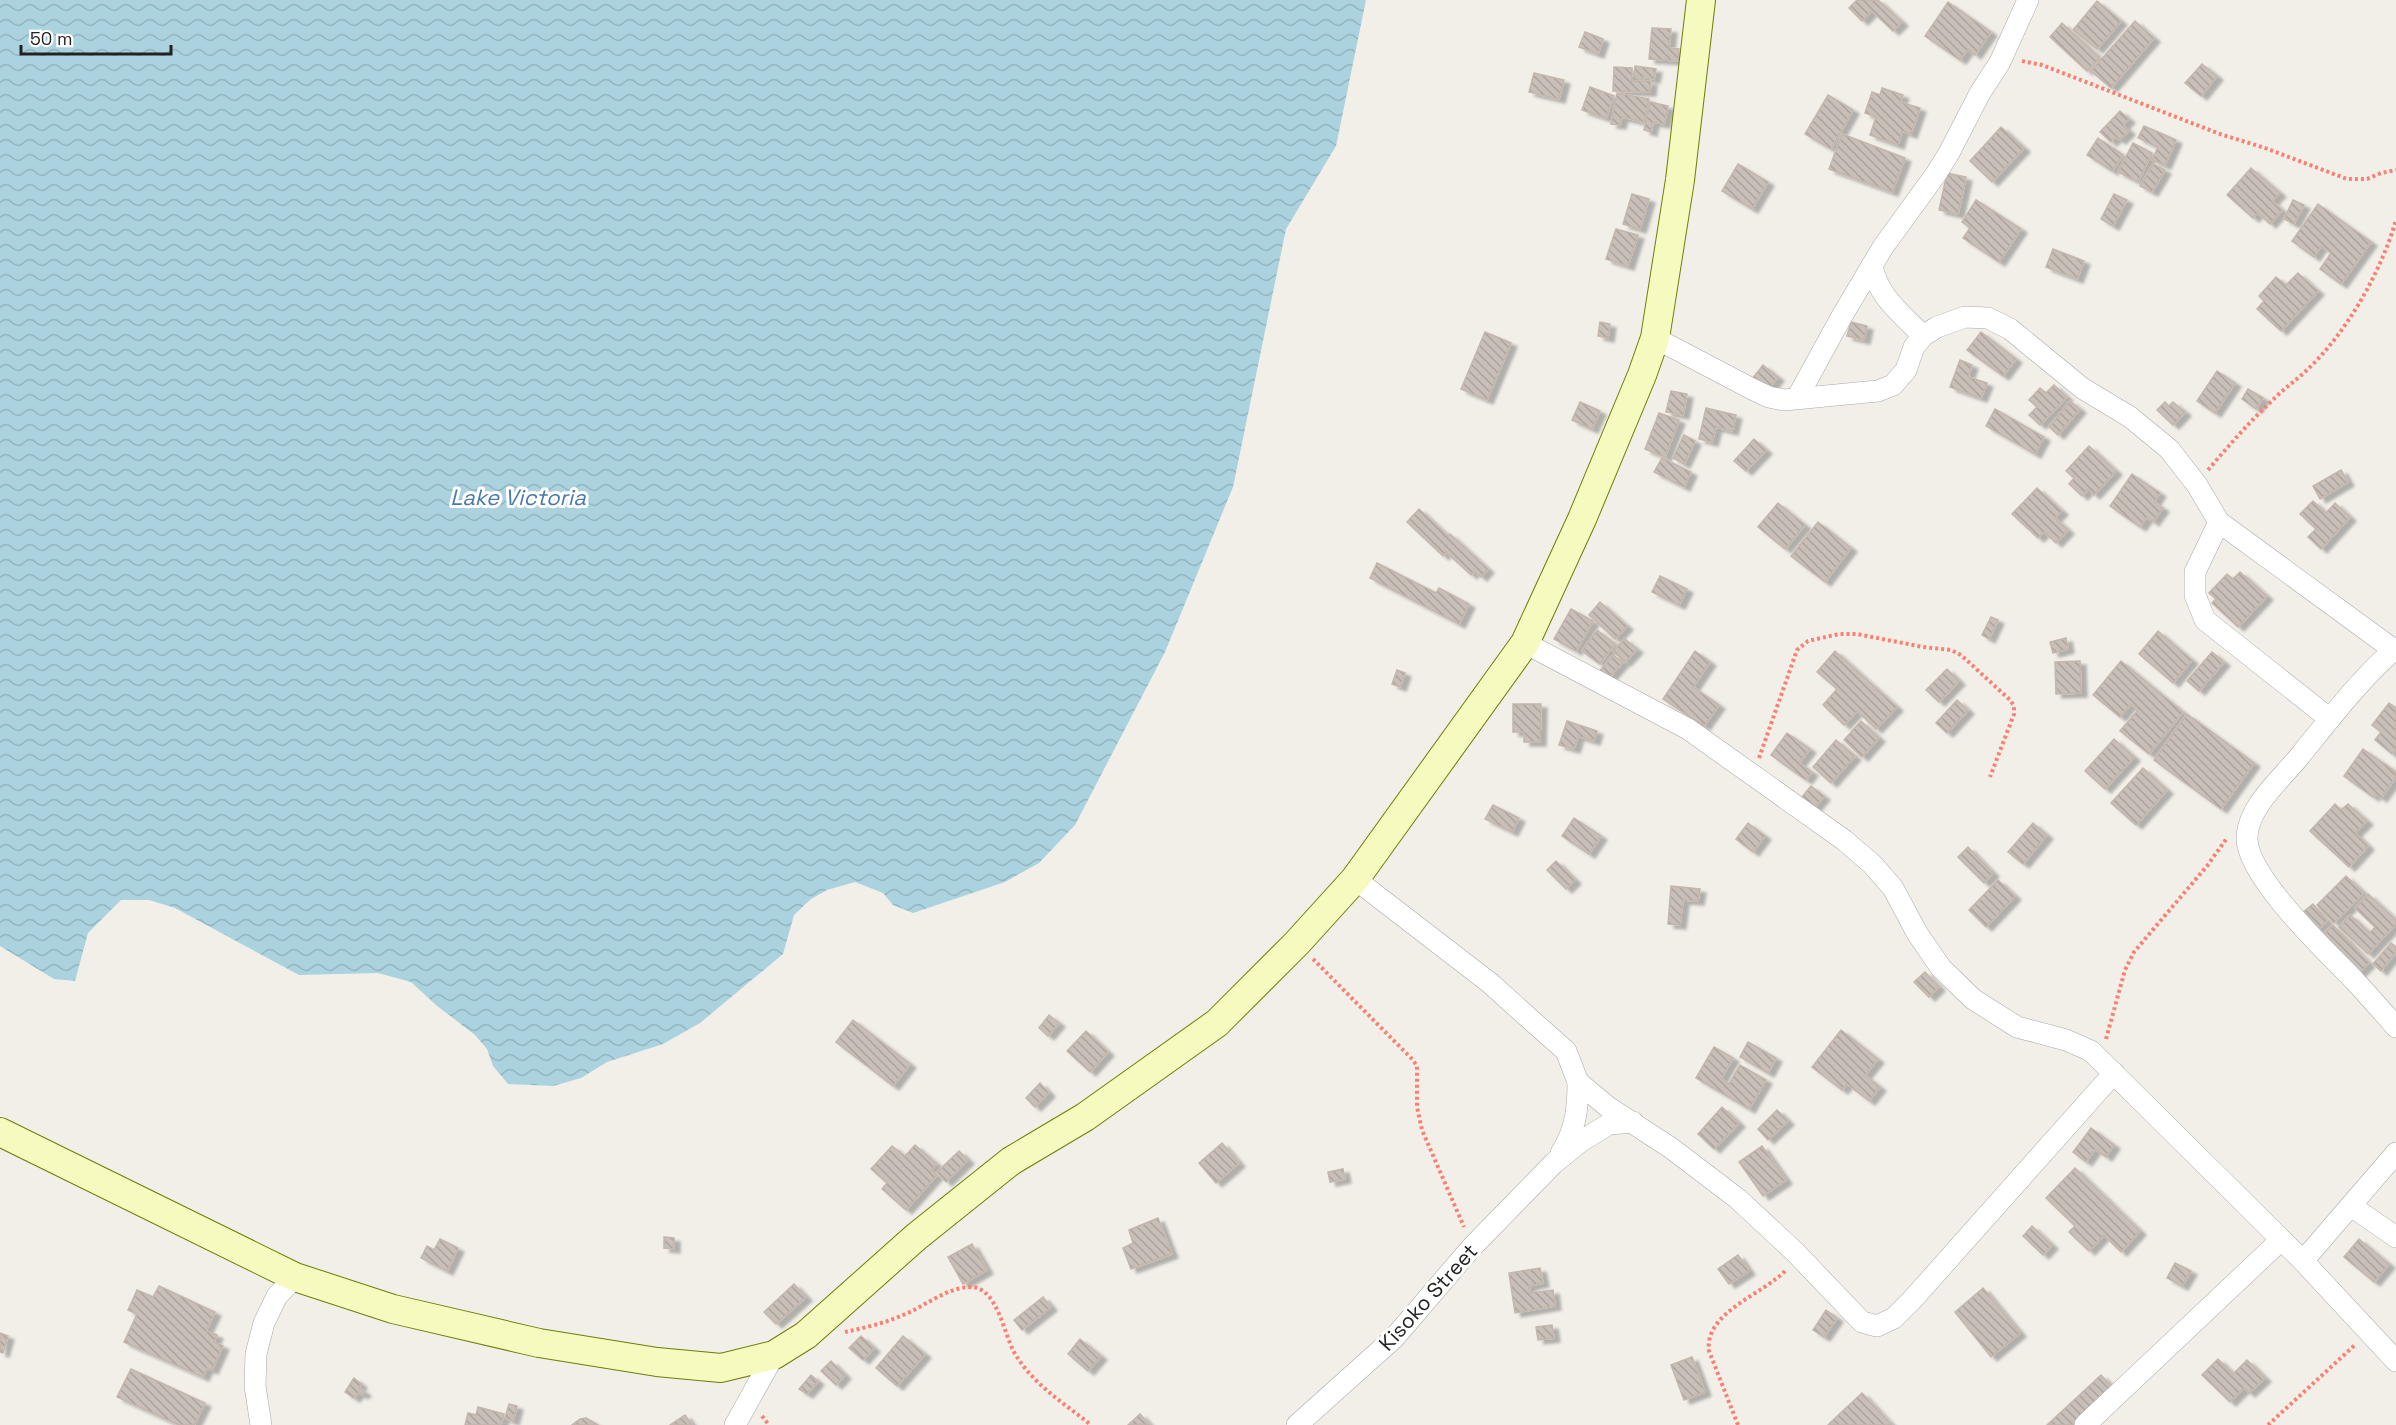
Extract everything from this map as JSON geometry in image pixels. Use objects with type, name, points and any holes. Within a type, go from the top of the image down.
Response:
[{"type":"street","points":[[0,1132],[295,1277],[393,1309],[539,1343],[657,1362],[721,1368],[774,1355],[806,1335],[916,1237],[1011,1161],[1085,1117],[1217,1023],[1297,943],[1355,879],[1525,643],[1582,519],[1655,338],[1680,180],[1701,0]]},
{"type":"street","points":[[1797,398],[1872,265],[1898,224],[1936,174],[1980,93],[2000,62],[2028,0]]},
{"type":"street","points":[[1872,265],[1879,289],[1923,336]]},
{"type":"street","points":[[1655,338],[1769,397],[1784,400],[1878,392],[1893,386],[1906,370],[1914,347],[1923,336],[1937,327],[1965,317],[1988,318],[2010,329],[2082,388],[2137,423],[2169,449],[2197,485],[2219,522],[2395,649],[2330,719],[2265,798],[2252,817],[2247,837],[2253,859],[2269,886],[2308,932],[2396,1027]]},
{"type":"street","points":[[2219,522],[2195,572],[2195,595],[2205,620],[2330,719]]},
{"type":"street","points":[[1525,643],[1688,729],[1844,840],[1872,864],[1893,888],[1917,933],[1941,968],[1973,999],[2017,1027],[2066,1040],[2091,1051],[2303,1261],[2396,1361]]},
{"type":"street","points":[[1355,879],[1490,983],[1566,1051],[1578,1082],[1608,1107],[1671,1148],[1738,1199],[1795,1252],[1862,1322],[1877,1326],[1894,1318],[2109,1068]]},
{"type":"street","name":"Kisoko Street","points":[[1554,1163],[1571,1137],[1578,1106],[1578,1082]]},
{"type":"street","name":"Kisoko Street","points":[[1297,1425],[1394,1338],[1472,1247],[1554,1163],[1580,1142],[1609,1124],[1633,1122]]},
{"type":"street","points":[[2303,1261],[2396,1154]]},
{"type":"street","points":[[2351,1206],[2396,1237]]},
{"type":"street","points":[[2085,1425],[2281,1240]]},
{"type":"street","points":[[261,1425],[255,1386],[256,1354],[264,1323],[277,1296],[295,1277]]},
{"type":"street","points":[[735,1425],[774,1355]]},
{"type":"path","points":[[2000,62],[2014,60],[2042,65],[2220,134],[2265,148],[2347,179],[2367,179],[2381,173],[2396,171]]},
{"type":"path","points":[[2197,485],[2228,446],[2278,394],[2308,369],[2330,344],[2371,282],[2389,244],[2396,220]]},
{"type":"path","points":[[1752,775],[1797,650],[1808,641],[1839,634],[1857,634],[1914,646],[1955,651],[2010,700],[2014,710],[1990,777]]},
{"type":"path","points":[[2109,1068],[2108,1029],[2126,970],[2134,952],[2207,866],[2231,832]]},
{"type":"path","points":[[1297,943],[1417,1066],[1417,1107],[1422,1130],[1472,1247]]},
{"type":"path","points":[[1738,1425],[1707,1341],[1719,1321],[1736,1306],[1780,1277],[1788,1268],[1795,1252]]},
{"type":"path","points":[[843,1333],[902,1316],[956,1290],[979,1288],[992,1300],[1015,1353],[1029,1373],[1091,1425]]},
{"type":"path","points":[[2268,1425],[2369,1332]]},
{"type":"water","name":"Lake Victoria","points":[[0,0],[1366,0],[1336,146],[1286,229],[1233,487],[1165,652],[1075,825],[1039,863],[1005,882],[913,913],[893,905],[883,893],[855,882],[827,890],[811,899],[794,915],[783,954],[700,1023],[663,1044],[607,1062],[581,1078],[553,1086],[508,1084],[493,1066],[487,1049],[475,1035],[411,982],[378,973],[299,975],[175,908],[149,900],[121,900],[88,933],[75,981],[54,979],[0,946]]},
{"type":"building","points":[[1857,0],[1878,0],[1902,22],[1893,31],[1872,11],[1862,21],[1849,8]]},
{"type":"building","points":[[2097,1],[2121,21],[2097,49],[2073,30]]},
{"type":"building","points":[[1948,2],[1991,32],[1975,55],[1968,49],[1960,60],[1925,36]]},
{"type":"building","points":[[2135,21],[2154,38],[2111,88],[2091,71]]},
{"type":"building","points":[[2062,23],[2100,58],[2087,71],[2050,37]]},
{"type":"building","points":[[1652,28],[1671,29],[1669,48],[1679,49],[1678,61],[1649,59]]},
{"type":"building","points":[[1585,32],[1603,39],[1598,54],[1579,47]]},
{"type":"building","points":[[2202,64],[2217,76],[2201,96],[2185,83]]},
{"type":"building","points":[[1635,66],[1656,69],[1654,79],[1634,76]]},
{"type":"building","points":[[1614,67],[1632,68],[1632,81],[1651,81],[1650,92],[1613,91]]},
{"type":"building","points":[[1534,73],[1564,80],[1559,99],[1529,92]]},
{"type":"building","points":[[1590,87],[1614,96],[1606,118],[1582,110]]},
{"type":"building","points":[[1882,88],[1903,95],[1900,102],[1920,108],[1911,134],[1902,131],[1898,145],[1870,135],[1876,117],[1865,113],[1872,92],[1880,95]]},
{"type":"building","points":[[1617,93],[1649,99],[1644,122],[1622,117],[1620,125],[1611,124]]},
{"type":"building","points":[[1828,95],[1853,110],[1831,149],[1805,134]]},
{"type":"building","points":[[1650,102],[1668,106],[1664,124],[1653,122],[1651,132],[1644,130]]},
{"type":"building","points":[[2120,111],[2129,119],[2123,125],[2129,131],[2120,140],[2116,137],[2111,142],[2100,132]]},
{"type":"building","points":[[2144,126],[2176,140],[2165,165],[2152,160],[2158,147],[2138,138]]},
{"type":"building","points":[[2001,127],[2024,148],[1992,182],[1970,161]]},
{"type":"building","points":[[1842,134],[1905,158],[1892,192],[1829,169]]},
{"type":"building","points":[[2098,138],[2123,155],[2112,171],[2087,155]]},
{"type":"building","points":[[2133,143],[2152,153],[2138,182],[2118,172]]},
{"type":"building","points":[[1738,164],[1768,182],[1752,209],[1722,191]]},
{"type":"building","points":[[2153,164],[2165,170],[2152,192],[2140,186]]},
{"type":"building","points":[[2251,168],[2280,193],[2272,201],[2282,210],[2270,224],[2258,213],[2253,218],[2227,195]]},
{"type":"building","points":[[1947,173],[1966,177],[1958,214],[1939,210]]},
{"type":"building","points":[[1632,194],[1649,199],[1640,229],[1623,224]]},
{"type":"building","points":[[2114,194],[2127,200],[2113,226],[2101,219]]},
{"type":"building","points":[[1976,200],[2021,229],[1999,262],[1963,238],[1970,228],[1962,222]]},
{"type":"building","points":[[2293,200],[2304,205],[2294,224],[2284,219]]},
{"type":"building","points":[[2318,204],[2371,242],[2341,284],[2320,269],[2331,253],[2321,246],[2314,257],[2292,241]]},
{"type":"building","points":[[1616,229],[1638,235],[1628,266],[1606,259]]},
{"type":"building","points":[[2053,249],[2084,261],[2077,279],[2046,267]]},
{"type":"building","points":[[2298,273],[2318,291],[2281,331],[2257,309],[2264,301],[2259,296],[2276,277],[2286,285]]},
{"type":"building","points":[[1600,322],[1610,324],[1608,338],[1598,336]]},
{"type":"building","points":[[1851,322],[1867,326],[1864,340],[1847,336]]},
{"type":"building","points":[[1485,332],[1511,343],[1487,400],[1461,389]]},
{"type":"building","points":[[1981,332],[2016,359],[2003,376],[1967,350]]},
{"type":"building","points":[[1960,360],[1972,365],[1968,377],[1987,383],[1981,398],[1950,387]]},
{"type":"building","points":[[1763,365],[1778,377],[1767,391],[1752,379]]},
{"type":"building","points":[[2217,371],[2235,383],[2215,413],[2197,401]]},
{"type":"building","points":[[2054,385],[2067,397],[2040,425],[2029,415],[2037,407],[2029,400],[2040,388],[2046,393]]},
{"type":"building","points":[[2248,389],[2263,398],[2256,409],[2242,399]]},
{"type":"building","points":[[1671,391],[1687,394],[1683,415],[1666,412]]},
{"type":"building","points":[[2070,401],[2080,409],[2058,435],[2049,427]]},
{"type":"building","points":[[1580,402],[1600,411],[1592,429],[1572,420]]},
{"type":"building","points":[[2165,402],[2169,406],[2173,402],[2185,412],[2173,425],[2157,410]]},
{"type":"building","points":[[1706,408],[1736,415],[1732,431],[1716,427],[1712,442],[1699,439]]},
{"type":"building","points":[[1995,409],[2044,437],[2035,454],[1986,426]]},
{"type":"building","points":[[1659,413],[1679,420],[1665,457],[1645,449]]},
{"type":"building","points":[[1684,435],[1695,441],[1684,464],[1673,458]]},
{"type":"building","points":[[1754,439],[1766,450],[1746,471],[1734,461]]},
{"type":"building","points":[[2089,446],[2116,471],[2094,495],[2088,489],[2082,496],[2069,484],[2074,478],[2066,471]]},
{"type":"building","points":[[1662,458],[1691,472],[1684,487],[1654,472]]},
{"type":"building","points":[[2341,470],[2348,482],[2320,499],[2313,486]]},
{"type":"building","points":[[2132,474],[2160,493],[2154,502],[2163,508],[2153,522],[2147,517],[2140,527],[2110,506]]},
{"type":"building","points":[[2037,488],[2062,511],[2055,518],[2068,530],[2056,543],[2044,532],[2038,538],[2012,514]]},
{"type":"building","points":[[2313,501],[2326,513],[2335,503],[2350,517],[2321,549],[2308,537],[2316,529],[2300,514]]},
{"type":"building","points":[[1778,503],[1805,525],[1785,549],[1758,527]]},
{"type":"building","points":[[1419,509],[1488,569],[1481,577],[1474,571],[1471,575],[1446,552],[1443,556],[1407,522]]},
{"type":"building","points":[[1818,522],[1851,548],[1825,582],[1791,556]]},
{"type":"building","points":[[1377,563],[1436,593],[1439,588],[1469,604],[1459,624],[1370,578]]},
{"type":"building","points":[[2240,572],[2267,596],[2238,627],[2212,603],[2216,599],[2209,593],[2227,574],[2233,579]]},
{"type":"building","points":[[1660,576],[1687,589],[1679,605],[1652,592]]},
{"type":"building","points":[[1600,602],[1627,626],[1615,639],[1589,615]]},
{"type":"building","points":[[1571,609],[1593,621],[1576,651],[1554,639]]},
{"type":"building","points":[[1991,617],[1998,620],[1989,639],[1982,635]]},
{"type":"building","points":[[1597,630],[1615,644],[1600,664],[1582,651]]},
{"type":"building","points":[[2158,631],[2192,660],[2173,683],[2139,654]]},
{"type":"building","points":[[2066,638],[2068,649],[2053,653],[2050,642]]},
{"type":"building","points":[[1625,639],[1637,649],[1625,662],[1613,651]]},
{"type":"building","points":[[1695,651],[1710,662],[1693,687],[1719,705],[1704,726],[1663,699]]},
{"type":"building","points":[[1835,651],[1897,707],[1876,729],[1857,711],[1844,725],[1823,705],[1837,689],[1817,672]]},
{"type":"building","points":[[2212,652],[2224,662],[2199,691],[2187,681]]},
{"type":"building","points":[[1613,655],[1623,662],[1607,680],[1598,673]]},
{"type":"building","points":[[2080,661],[2081,693],[2056,694],[2055,662]]},
{"type":"building","points":[[2121,661],[2183,712],[2149,754],[2120,731],[2138,710],[2131,704],[2120,717],[2093,695]]},
{"type":"building","points":[[1947,669],[1959,681],[1939,702],[1926,690]]},
{"type":"building","points":[[1397,670],[1405,673],[1400,687],[1392,684]]},
{"type":"building","points":[[1957,700],[1968,710],[1947,733],[1936,723]]},
{"type":"building","points":[[2389,703],[2396,708],[2396,750],[2392,754],[2375,740],[2381,732],[2372,725]]},
{"type":"building","points":[[1513,704],[1541,704],[1540,742],[1524,742],[1524,732],[1513,732]]},
{"type":"building","points":[[2187,714],[2254,763],[2221,809],[2154,760]]},
{"type":"building","points":[[1567,721],[1597,731],[1594,741],[1578,736],[1574,749],[1559,745]]},
{"type":"building","points":[[1861,721],[1879,738],[1862,757],[1844,740]]},
{"type":"building","points":[[1787,733],[1810,749],[1799,763],[1812,772],[1806,780],[1771,755]]},
{"type":"building","points":[[2114,739],[2134,757],[2105,789],[2085,771]]},
{"type":"building","points":[[1836,740],[1855,756],[1831,783],[1813,767]]},
{"type":"building","points":[[2363,749],[2396,772],[2396,777],[2381,798],[2375,794],[2373,797],[2344,776]]},
{"type":"building","points":[[2143,768],[2167,790],[2136,825],[2111,803]]},
{"type":"building","points":[[1811,786],[1824,796],[1815,807],[1802,797]]},
{"type":"building","points":[[2335,804],[2341,810],[2348,804],[2367,821],[2355,833],[2368,846],[2349,867],[2310,831]]},
{"type":"building","points":[[1493,805],[1519,818],[1512,832],[1485,819]]},
{"type":"building","points":[[1574,818],[1601,836],[1589,854],[1562,836]]},
{"type":"building","points":[[1748,823],[1765,836],[1753,852],[1736,839]]},
{"type":"building","points":[[2033,823],[2047,835],[2023,864],[2008,852]]},
{"type":"building","points":[[1968,847],[1993,873],[1984,883],[1958,857]]},
{"type":"building","points":[[1556,861],[1575,880],[1566,889],[1547,870]]},
{"type":"building","points":[[2346,876],[2364,893],[2334,923],[2317,905]]},
{"type":"building","points":[[1998,880],[2015,896],[1986,927],[1969,910]]},
{"type":"building","points":[[1671,886],[1700,889],[1698,901],[1683,900],[1680,925],[1668,924]]},
{"type":"building","points":[[2368,894],[2396,920],[2396,924],[2368,954],[2339,927],[2350,915],[2370,933],[2375,927],[2355,908]]},
{"type":"building","points":[[2313,904],[2327,921],[2317,930],[2302,913]]},
{"type":"building","points":[[2333,925],[2369,963],[2358,974],[2322,935]]},
{"type":"building","points":[[2391,943],[2396,947],[2396,952],[2381,971],[2373,964]]},
{"type":"building","points":[[1925,972],[1939,987],[1929,997],[1914,982]]},
{"type":"building","points":[[1049,1015],[1059,1023],[1048,1036],[1039,1028]]},
{"type":"building","points":[[853,1020],[910,1064],[893,1086],[836,1042]]},
{"type":"building","points":[[1841,1030],[1878,1059],[1865,1075],[1880,1087],[1869,1101],[1847,1084],[1842,1090],[1812,1067]]},
{"type":"building","points":[[1086,1031],[1108,1052],[1090,1072],[1067,1051]]},
{"type":"building","points":[[1748,1042],[1776,1058],[1768,1073],[1740,1057]]},
{"type":"building","points":[[1714,1047],[1733,1058],[1721,1079],[1729,1084],[1740,1065],[1766,1080],[1749,1109],[1696,1078]]},
{"type":"building","points":[[1040,1083],[1049,1093],[1035,1107],[1026,1098]]},
{"type":"building","points":[[1722,1107],[1739,1123],[1714,1149],[1698,1134]]},
{"type":"building","points":[[1777,1110],[1788,1121],[1768,1140],[1758,1129]]},
{"type":"building","points":[[2091,1128],[2114,1145],[2106,1157],[2095,1149],[2086,1162],[2073,1152]]},
{"type":"building","points":[[1222,1143],[1239,1163],[1216,1183],[1199,1163]]},
{"type":"building","points":[[915,1145],[937,1164],[931,1170],[937,1175],[906,1210],[882,1189],[887,1183],[871,1169],[892,1146],[905,1156]]},
{"type":"building","points":[[1762,1146],[1786,1180],[1763,1196],[1739,1162]]},
{"type":"building","points":[[959,1151],[968,1160],[946,1182],[937,1172]]},
{"type":"building","points":[[2075,1168],[2140,1231],[2121,1252],[2104,1235],[2089,1251],[2069,1232],[2075,1226],[2046,1198]]},
{"type":"building","points":[[1343,1169],[1345,1179],[1330,1182],[1328,1172]]},
{"type":"building","points":[[1158,1218],[1172,1254],[1131,1269],[1123,1248],[1133,1243],[1129,1230]]},
{"type":"building","points":[[2032,1226],[2052,1245],[2043,1255],[2023,1236]]},
{"type":"building","points":[[664,1237],[674,1238],[674,1249],[664,1248]]},
{"type":"building","points":[[440,1239],[458,1248],[447,1271],[421,1258],[427,1246],[434,1250]]},
{"type":"building","points":[[2359,1239],[2389,1264],[2374,1282],[2344,1257]]},
{"type":"building","points":[[972,1244],[987,1270],[963,1284],[948,1257]]},
{"type":"building","points":[[1738,1255],[1749,1271],[1729,1284],[1718,1269]]},
{"type":"building","points":[[2175,1263],[2191,1271],[2182,1286],[2167,1278]]},
{"type":"building","points":[[1540,1268],[1543,1283],[1529,1286],[1530,1293],[1553,1290],[1555,1306],[1515,1313],[1509,1273]]},
{"type":"building","points":[[794,1284],[806,1297],[776,1324],[764,1312]]},
{"type":"building","points":[[159,1286],[215,1312],[206,1331],[217,1335],[214,1342],[223,1346],[212,1370],[207,1368],[203,1377],[124,1342],[137,1314],[128,1310],[137,1290],[153,1297]]},
{"type":"building","points":[[1983,1288],[2020,1333],[1991,1357],[1955,1312]]},
{"type":"building","points":[[1043,1297],[1051,1307],[1022,1330],[1014,1320]]},
{"type":"building","points":[[1826,1310],[1837,1318],[1824,1337],[1813,1330]]},
{"type":"building","points":[[1552,1325],[1554,1338],[1538,1340],[1536,1327]]},
{"type":"building","points":[[0,1333],[8,1336],[3,1353],[0,1352]]},
{"type":"building","points":[[861,1336],[874,1348],[863,1360],[849,1348]]},
{"type":"building","points":[[903,1336],[925,1354],[897,1386],[876,1368]]},
{"type":"building","points":[[1080,1339],[1101,1356],[1088,1371],[1068,1354]]},
{"type":"building","points":[[1692,1357],[1705,1392],[1684,1400],[1671,1365]]},
{"type":"building","points":[[2218,1359],[2233,1374],[2247,1360],[2265,1378],[2249,1393],[2244,1388],[2230,1402],[2202,1375]]},
{"type":"building","points":[[831,1361],[845,1375],[836,1385],[821,1371]]},
{"type":"building","points":[[131,1369],[205,1403],[194,1425],[179,1425],[117,1397]]},
{"type":"building","points":[[811,1375],[818,1381],[807,1394],[799,1389]]},
{"type":"building","points":[[2101,1375],[2116,1392],[2080,1425],[2047,1425]]},
{"type":"building","points":[[354,1378],[361,1384],[359,1388],[365,1392],[362,1395],[359,1392],[354,1398],[345,1392]]},
{"type":"building","points":[[1862,1393],[1892,1425],[1828,1425],[1833,1420]]},
{"type":"building","points":[[509,1404],[517,1406],[513,1421],[505,1418]]},
{"type":"building","points":[[478,1407],[504,1414],[501,1425],[465,1425],[468,1413],[476,1415]]},
{"type":"building","points":[[1140,1414],[1150,1425],[1128,1425]]},
{"type":"building","points":[[685,1415],[692,1425],[670,1425]]},
{"type":"building","points":[[586,1418],[598,1425],[572,1425],[580,1419]]}]
